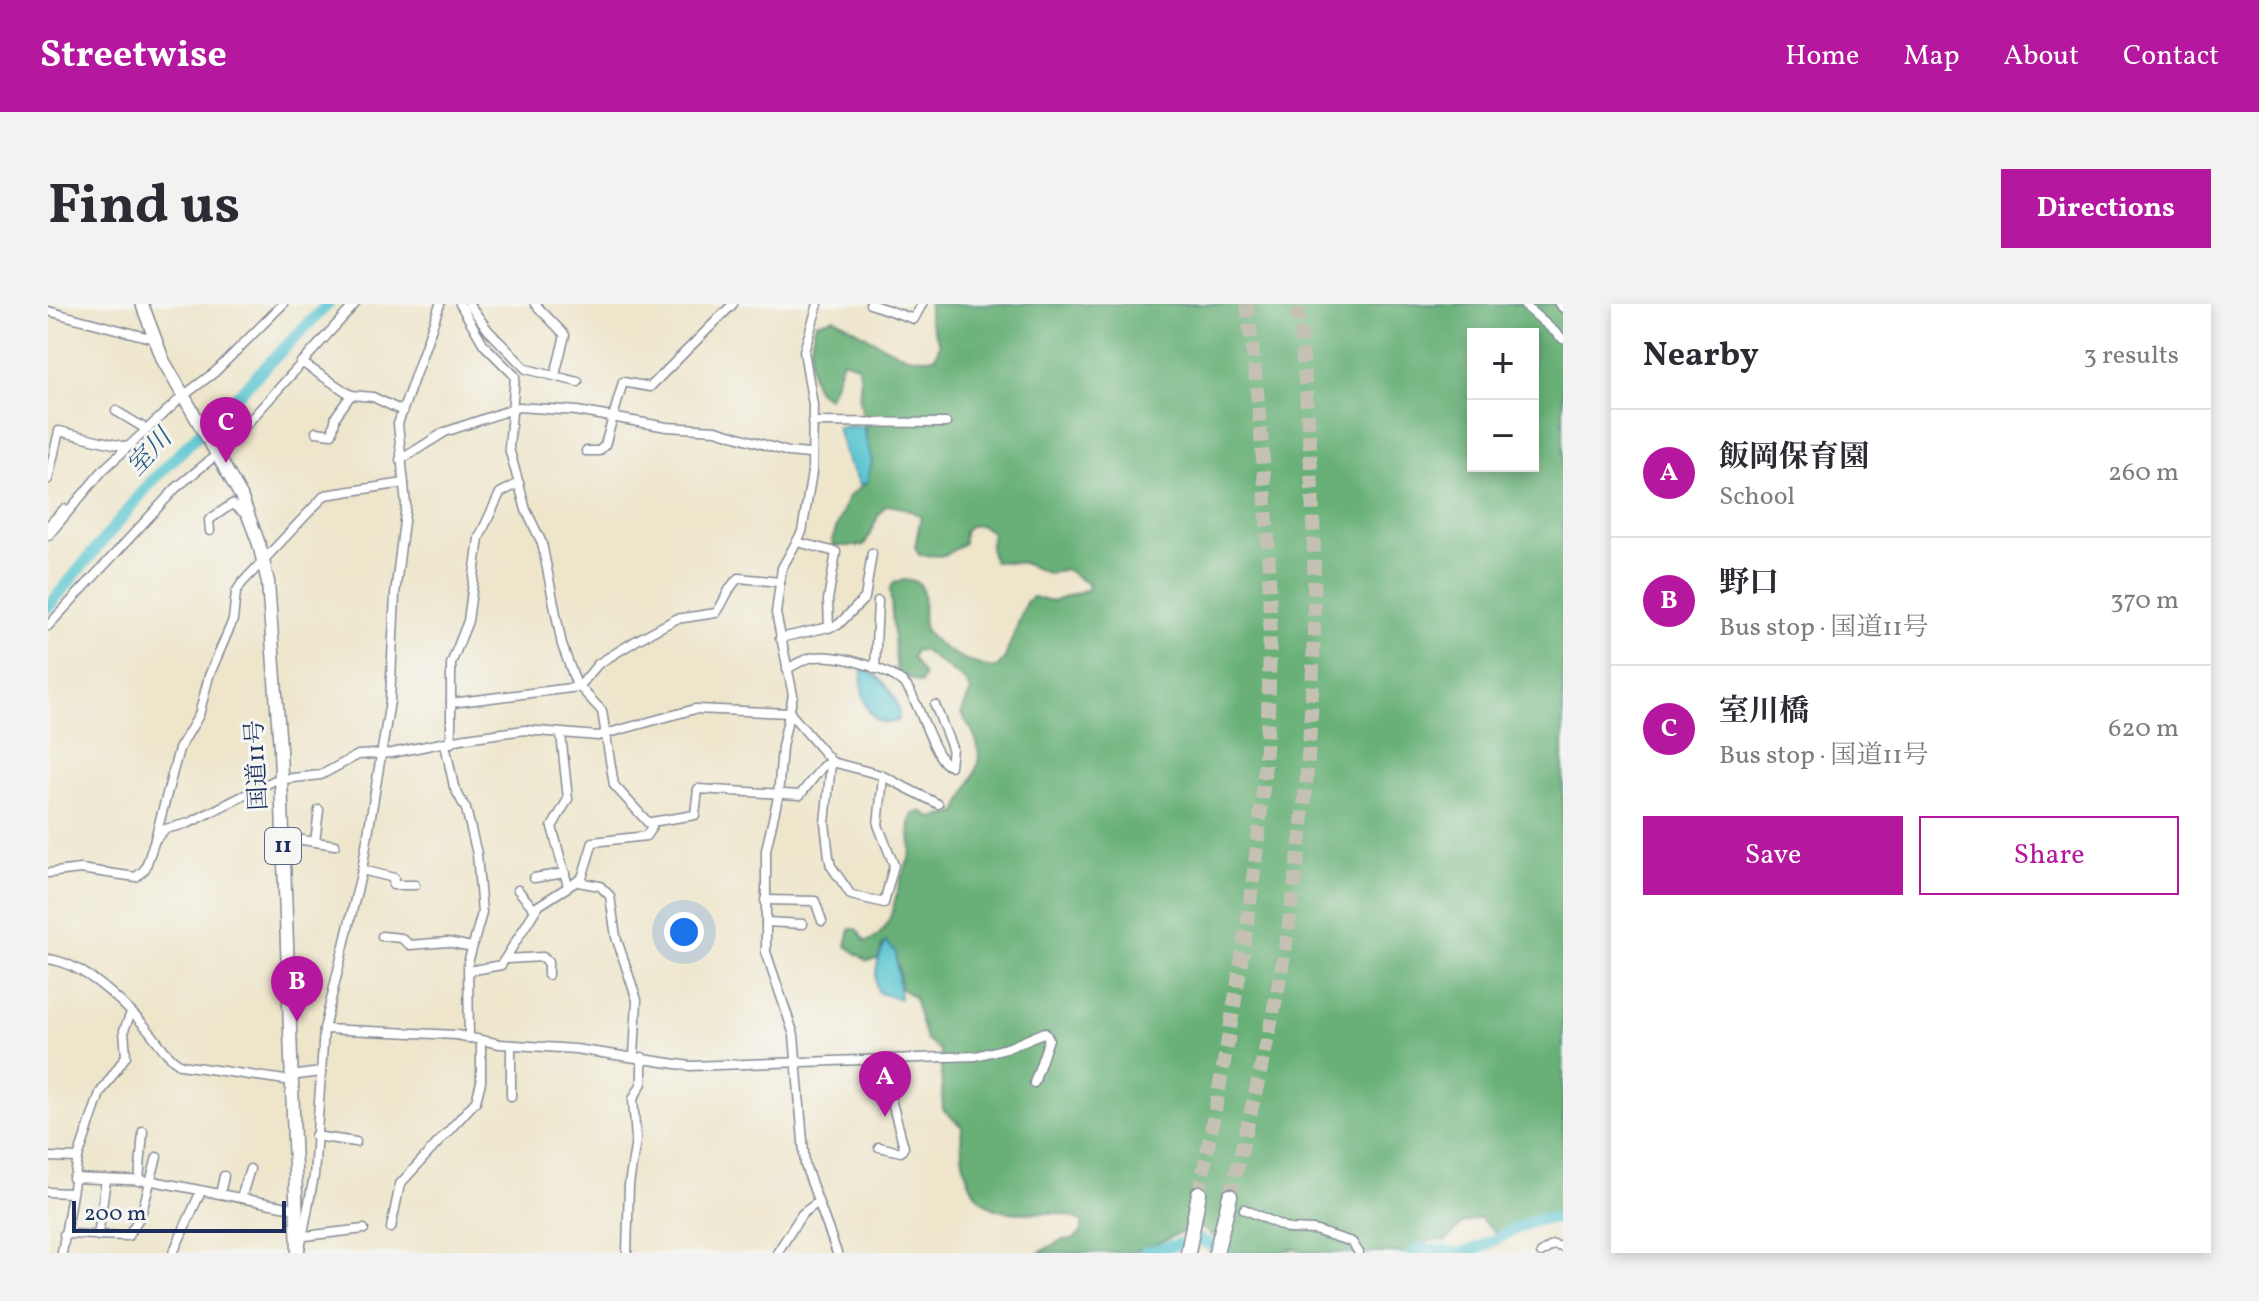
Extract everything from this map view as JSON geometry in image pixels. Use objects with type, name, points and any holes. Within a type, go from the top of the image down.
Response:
[{"type":"highway","name":"国道11号","points":[[142,304],[154,339],[183,397],[249,514],[264,562],[271,608],[281,778],[298,1253]]},
{"type":"highway","points":[[1188,1253],[1199,1193]]},
{"type":"highway","points":[[1216,1253],[1230,1196]]},
{"type":"street","points":[[48,526],[124,447],[215,372],[283,304]]},
{"type":"street","points":[[48,626],[176,488],[216,452],[355,304]]},
{"type":"street","points":[[298,1253],[305,1236],[324,1029],[362,870],[390,701],[395,594],[404,539],[400,410],[440,304]]},
{"type":"street","points":[[460,304],[484,345],[515,376],[509,448],[526,510],[542,543],[562,645],[579,687],[592,697],[602,711],[614,785],[651,822],[652,827],[646,836],[593,842],[573,884],[535,910],[506,959],[495,967],[469,971]]},
{"type":"street","points":[[469,304],[488,330],[526,369],[578,382]]},
{"type":"street","points":[[535,304],[565,335],[555,375]]},
{"type":"street","points":[[586,451],[599,451],[605,445],[623,382],[650,387],[733,304]]},
{"type":"street","points":[[818,304],[804,351],[812,422],[809,454],[812,472],[802,532],[782,568],[775,621],[793,695],[782,747],[779,794],[766,850],[766,960],[794,1035],[805,1165],[837,1253]]},
{"type":"street","points":[[870,304],[914,319],[922,304]]},
{"type":"street","points":[[1523,304],[1563,339]]},
{"type":"street","points":[[48,311],[154,339]]},
{"type":"street","points":[[301,362],[351,395],[373,397],[400,410]]},
{"type":"street","points":[[316,432],[332,434],[336,416],[351,395]]},
{"type":"street","points":[[400,460],[445,432],[513,409],[555,409],[716,430],[788,452],[809,454]]},
{"type":"street","points":[[116,411],[146,429]]},
{"type":"street","points":[[812,422],[946,423]]},
{"type":"street","points":[[48,479],[59,431],[124,447]]},
{"type":"street","points":[[48,536],[124,447]]},
{"type":"street","points":[[48,873],[80,869],[136,877],[145,869],[179,749],[199,715],[209,676],[233,620],[236,592],[325,495],[404,483]]},
{"type":"street","points":[[469,1038],[469,971],[482,913],[477,854],[466,809],[454,787],[448,744],[451,664],[468,621],[481,532],[500,493],[519,483]]},
{"type":"street","points":[[210,531],[209,520],[232,504],[249,514]]},
{"type":"street","points":[[797,542],[836,552],[829,593],[829,628]]},
{"type":"street","points":[[780,638],[838,625],[865,598],[872,553]]},
{"type":"street","points":[[451,703],[585,685],[598,664],[637,640],[676,619],[716,613],[726,602],[732,583],[739,578],[780,582]]},
{"type":"street","points":[[875,669],[878,601]]},
{"type":"street","points":[[787,669],[805,659],[827,656],[875,669],[906,684],[940,760],[950,766],[952,748],[935,705]]},
{"type":"street","points":[[155,840],[165,829],[189,823],[281,778],[310,778],[358,755],[382,754],[525,730],[605,734],[695,709],[790,713],[831,763],[833,771],[825,823],[831,866],[851,895],[884,903],[894,865],[878,825],[883,778]]},
{"type":"street","points":[[561,734],[568,799],[552,827],[565,873],[573,884],[600,886],[610,896],[616,937],[637,1000],[638,1057],[642,1083],[633,1099],[636,1140],[629,1185],[627,1253]]},
{"type":"street","points":[[651,822],[695,815],[698,789],[800,795],[823,766],[831,763],[883,778],[938,804]]},
{"type":"street","points":[[315,842],[319,810]]},
{"type":"street","points":[[283,837],[335,845]]},
{"type":"street","points":[[362,870],[394,878],[393,885],[415,885]]},
{"type":"street","points":[[534,878],[565,873]]},
{"type":"street","points":[[518,890],[535,910]]},
{"type":"street","points":[[765,900],[815,901],[822,921]]},
{"type":"street","points":[[766,922],[803,924]]},
{"type":"street","points":[[382,936],[401,938],[410,945],[447,942],[472,947]]},
{"type":"street","points":[[506,959],[543,957],[548,962],[548,975]]},
{"type":"street","points":[[48,959],[71,964],[131,1013],[181,1065],[292,1079],[320,1072]]},
{"type":"street","points":[[62,1253],[78,1158],[100,1093],[126,1056],[124,1030],[131,1013]]},
{"type":"street","points":[[324,1029],[469,1038],[511,1046],[638,1057],[690,1066],[976,1056],[1010,1047],[1045,1032],[1049,1039],[1034,1083]]},
{"type":"street","points":[[391,1228],[400,1184],[476,1101],[481,1082],[481,1041]]},
{"type":"street","points":[[511,1046],[511,1096]]},
{"type":"street","points":[[872,1062],[888,1088],[903,1151],[879,1147]]},
{"type":"street","points":[[897,1126],[910,1124]]},
{"type":"street","points":[[139,1181],[143,1131]]},
{"type":"street","points":[[315,1136],[356,1142]]},
{"type":"street","points":[[48,1157],[78,1158]]},
{"type":"street","points":[[64,1234],[128,1236],[141,1215],[153,1181],[157,1157]]},
{"type":"street","points":[[241,1198],[250,1169]]},
{"type":"street","points":[[220,1194],[224,1176]]},
{"type":"street","points":[[73,1178],[153,1181],[297,1209]]},
{"type":"street","points":[[98,1236],[106,1179]]},
{"type":"street","points":[[173,1253],[201,1191]]},
{"type":"street","points":[[48,1192],[70,1193]]},
{"type":"street","points":[[777,1253],[802,1214],[818,1202]]},
{"type":"street","points":[[1244,1209],[1289,1229],[1323,1233],[1352,1242],[1358,1250]]},
{"type":"street","points":[[305,1236],[364,1229]]},
{"type":"street","points":[[1541,1253],[1553,1245],[1563,1247]]},
{"type":"green space","points":[[929,304],[1563,304],[1563,1217],[1538,1217],[1498,1235],[1480,1218],[1463,1223],[1446,1241],[1430,1240],[1405,1253],[1306,1253],[1295,1248],[1279,1253],[1234,1253],[1202,1228],[1132,1252],[1038,1253],[1062,1240],[1074,1239],[1082,1231],[1082,1222],[1056,1213],[1008,1212],[994,1208],[975,1192],[964,1167],[962,1127],[943,1109],[940,1050],[926,1040],[914,997],[900,988],[899,966],[883,944],[878,959],[867,961],[846,946],[850,929],[857,929],[866,942],[883,931],[888,923],[910,856],[913,814],[922,811],[931,818],[957,813],[978,764],[977,742],[961,714],[971,691],[965,681],[924,651],[915,650],[912,657],[924,676],[921,683],[897,673],[890,590],[894,582],[915,581],[923,592],[924,625],[934,641],[966,660],[997,668],[1004,660],[1026,602],[1032,597],[1054,601],[1088,589],[1089,585],[1065,569],[1049,574],[1023,563],[994,561],[990,548],[992,532],[980,525],[969,526],[964,532],[964,543],[945,556],[919,555],[915,547],[921,516],[887,505],[863,546],[833,546],[832,540],[848,497],[867,482],[868,451],[857,365],[843,360],[829,398],[815,386],[810,353],[816,323],[834,318],[883,346],[908,356],[935,357],[940,344],[929,320]]},
{"type":"water","points":[[863,426],[872,462],[867,482],[861,486],[845,456],[837,427]]},
{"type":"water","points":[[863,668],[877,677],[894,696],[899,720],[888,723],[873,716],[864,698]]},
{"type":"water","points":[[886,942],[896,952],[900,999],[879,993],[877,987],[877,967]]},
{"type":"waterway","name":"室川","points":[[48,607],[152,481],[328,304]]},
{"type":"waterway","points":[[1463,1253],[1525,1224],[1550,1218],[1563,1220]]},
{"type":"waterway","points":[[1145,1253],[1199,1239],[1226,1253]]},
{"type":"waterway","points":[[1412,1253],[1422,1248],[1456,1253]]},
{"type":"tunnel","points":[[1199,1193],[1249,906],[1267,732],[1270,625],[1267,518],[1247,304]]},
{"type":"tunnel","points":[[1230,1196],[1261,1070],[1286,943],[1306,784],[1314,624],[1314,544],[1311,464],[1297,304]]},
{"type":"place","name":"室川橋","points":[[226,463]]},
{"type":"place","name":"野口","points":[[297,1022]]},
{"type":"place","name":"飯岡保育園","points":[[885,1117]]}]
